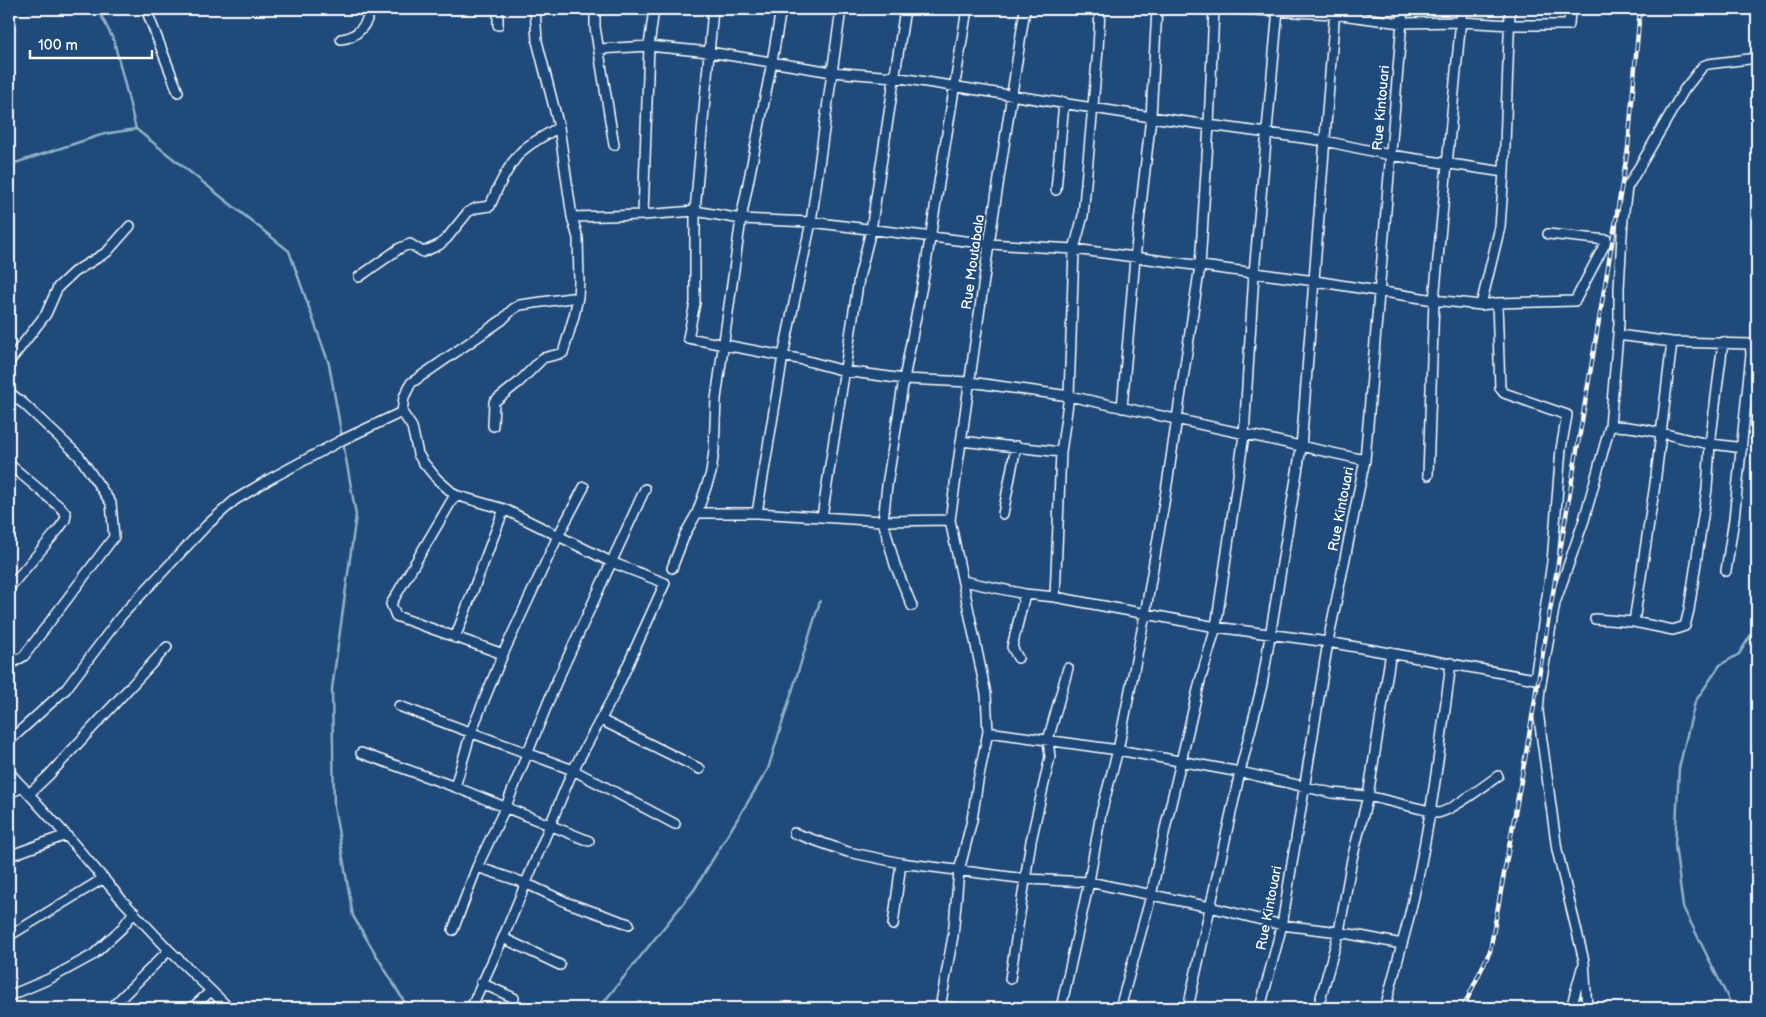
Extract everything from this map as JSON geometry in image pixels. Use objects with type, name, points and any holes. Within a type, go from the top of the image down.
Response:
[{"type":"street","points":[[146,9],[178,92]]},
{"type":"street","points":[[341,39],[353,37],[358,33],[369,15],[370,9]]},
{"type":"street","points":[[498,9],[498,25]]},
{"type":"street","points":[[493,426],[494,402],[519,382],[543,358],[563,353],[578,297],[578,238],[572,217],[559,127],[537,40],[535,9]]},
{"type":"street","points":[[596,9],[595,26],[614,145]]},
{"type":"street","points":[[643,215],[649,46],[654,9]]},
{"type":"street","points":[[713,9],[695,211],[695,302],[688,338],[783,356],[845,371],[904,379],[970,382],[1069,396],[1301,448],[1365,460]]},
{"type":"street","points":[[672,568],[685,534],[697,513],[711,473],[716,399],[723,344],[742,219],[781,9]]},
{"type":"street","points":[[756,514],[783,356],[811,222],[841,9]]},
{"type":"street","points":[[822,517],[859,278],[871,230],[905,9]]},
{"type":"street","points":[[912,606],[895,565],[883,521],[904,379],[925,270],[929,236],[968,9]]},
{"type":"street","name":"Rue Moutabala","points":[[940,1007],[953,936],[959,871],[972,820],[988,732],[986,694],[950,520],[1011,94],[1025,9]]},
{"type":"street","points":[[1055,597],[1061,452],[1069,396],[1074,249],[1083,216],[1100,9]]},
{"type":"street","points":[[1122,408],[1135,258],[1151,116],[1157,9]]},
{"type":"street","points":[[1061,1008],[1102,813],[1118,750],[1145,615],[1177,420],[1200,266],[1214,9]]},
{"type":"street","points":[[1236,9],[1334,11],[1401,23],[1461,22],[1510,25],[1569,25],[1570,9]]},
{"type":"street","name":"Rue Kintouari","points":[[1260,1008],[1282,925],[1328,642],[1365,460],[1402,9]]},
{"type":"street","points":[[1428,475],[1434,300],[1462,9]]},
{"type":"street","points":[[1481,305],[1500,227],[1510,9]]},
{"type":"street","points":[[1120,1008],[1151,896],[1200,681],[1216,627],[1244,435],[1254,272],[1277,10]]},
{"type":"street","points":[[1188,1008],[1240,772],[1262,685],[1301,448],[1334,11]]},
{"type":"street","points":[[600,49],[649,46],[709,52],[832,72],[894,77],[1266,134],[1325,141],[1390,155],[1504,172]]},
{"type":"street","points":[[1587,1008],[1584,961],[1557,850],[1538,711],[1555,603],[1584,520],[1610,426],[1618,335],[1623,218],[1627,188],[1684,90],[1703,66],[1757,58]]},
{"type":"street","points":[[1056,190],[1064,102]]},
{"type":"street","points":[[359,277],[400,248],[410,244],[423,252],[439,245],[468,212],[476,208],[490,206],[496,190],[509,168],[526,147],[559,127]]},
{"type":"street","points":[[572,217],[695,211],[742,219],[811,222],[989,244],[1074,249],[1254,272],[1434,300],[1481,305],[1575,301],[1607,240],[1548,234]]},
{"type":"street","points":[[9,362],[46,314],[58,288],[74,272],[107,252],[130,226]]},
{"type":"street","points":[[471,1008],[503,938],[573,770],[601,720],[665,583],[611,562],[504,509],[455,495],[437,479],[418,454],[412,427],[402,412],[404,397],[411,383],[502,320],[513,309],[531,302],[578,297]]},
{"type":"street","points":[[963,581],[1145,615],[1391,652],[1535,679],[1551,571],[1561,449],[1567,415],[1504,393],[1500,388],[1497,303]]},
{"type":"street","points":[[1618,335],[1672,342],[1750,344],[1751,354],[1742,448],[1726,571]]},
{"type":"street","points":[[1634,622],[1655,484],[1672,342]]},
{"type":"street","points":[[1596,619],[1634,622],[1672,630],[1685,626],[1707,489],[1710,444],[1723,342]]},
{"type":"street","points":[[9,392],[79,456],[112,503],[114,537],[24,656],[9,665]]},
{"type":"street","points":[[9,741],[66,689],[120,616],[206,525],[236,500],[268,480],[342,440],[402,412]]},
{"type":"street","points":[[1610,426],[1621,426],[1710,444],[1742,448]]},
{"type":"street","points":[[961,441],[1061,452]]},
{"type":"street","points":[[1003,514],[1016,446]]},
{"type":"street","points":[[9,464],[66,514],[65,520],[58,530],[9,588]]},
{"type":"street","points":[[455,786],[471,732],[503,654],[558,536],[584,488]]},
{"type":"street","points":[[453,930],[477,867],[506,806],[581,626],[645,489]]},
{"type":"street","points":[[455,495],[391,604],[396,616],[503,654]]},
{"type":"street","points":[[455,638],[504,509]]},
{"type":"street","points":[[697,513],[756,514],[883,521],[950,520]]},
{"type":"street","points":[[1018,658],[1012,647],[1025,594]]},
{"type":"street","points":[[9,793],[26,790],[49,775],[167,647]]},
{"type":"street","points":[[1318,1008],[1339,932],[1352,859],[1368,796],[1391,652]]},
{"type":"street","points":[[1385,1008],[1414,900],[1439,762],[1451,663]]},
{"type":"street","points":[[1010,978],[1031,840],[1050,757],[1048,740],[1068,668]]},
{"type":"street","points":[[399,706],[573,770],[675,824]]},
{"type":"street","points":[[601,720],[700,769]]},
{"type":"street","points":[[988,732],[1118,750],[1181,761],[1240,772],[1305,788],[1332,793],[1368,796],[1430,811],[1443,812],[1483,788],[1498,776]]},
{"type":"street","points":[[361,753],[455,786],[589,841]]},
{"type":"street","points":[[9,772],[168,950],[229,1008]]},
{"type":"street","points":[[794,832],[848,852],[901,863],[1026,879],[1088,882],[1210,907],[1282,925],[1339,932],[1402,944]]},
{"type":"street","points":[[9,856],[66,835]]},
{"type":"street","points":[[893,926],[901,863]]},
{"type":"street","points":[[477,867],[525,883],[568,903],[629,924]]},
{"type":"street","points":[[9,936],[104,878]]},
{"type":"street","points":[[9,996],[93,956],[122,928],[134,912]]},
{"type":"street","points":[[503,938],[560,965]]},
{"type":"street","points":[[111,1008],[168,950]]},
{"type":"street","points":[[1571,1008],[1584,961]]},
{"type":"street","points":[[482,983],[514,998]]},
{"type":"street","points":[[192,1008],[211,990]]},
{"type":"street","points":[[940,1007],[956,1008]]},
{"type":"waterway","points":[[98,9],[114,41],[136,129],[289,251],[329,364],[342,437]]},
{"type":"waterway","points":[[9,165],[104,134],[136,129]]},
{"type":"waterway","points":[[343,442],[356,515],[332,689],[334,806],[353,916],[408,1008]]},
{"type":"waterway","points":[[599,1008],[694,890],[768,769],[820,601]]},
{"type":"waterway","points":[[1733,1008],[1683,907],[1675,845],[1679,768],[1695,702],[1720,665],[1739,654],[1757,625]]},
{"type":"railway","points":[[1463,1008],[1490,951],[1526,753],[1628,148],[1640,9]]}]
